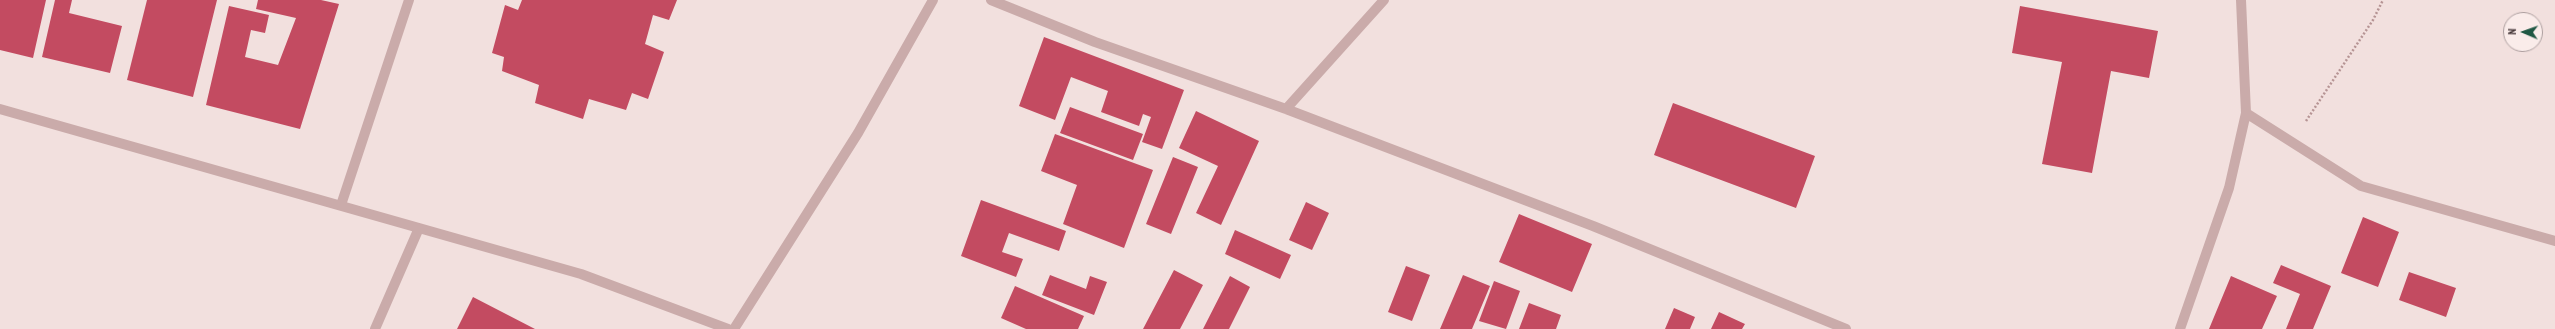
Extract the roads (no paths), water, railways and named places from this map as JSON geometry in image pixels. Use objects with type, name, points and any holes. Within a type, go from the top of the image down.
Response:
[{"type":"street","points":[[341,205],[409,0]]},
{"type":"street","points":[[734,329],[858,133],[933,0]]},
{"type":"street","points":[[991,0],[1095,42],[1286,109],[1593,226],[1846,329]]},
{"type":"street","points":[[1286,109],[1384,0]]},
{"type":"street","points":[[2180,329],[2229,188],[2246,113],[2241,0]]},
{"type":"street","points":[[0,109],[581,274],[728,329]]},
{"type":"street","points":[[2246,113],[2361,186],[2555,241]]},
{"type":"street","points":[[375,329],[420,228]]}]
